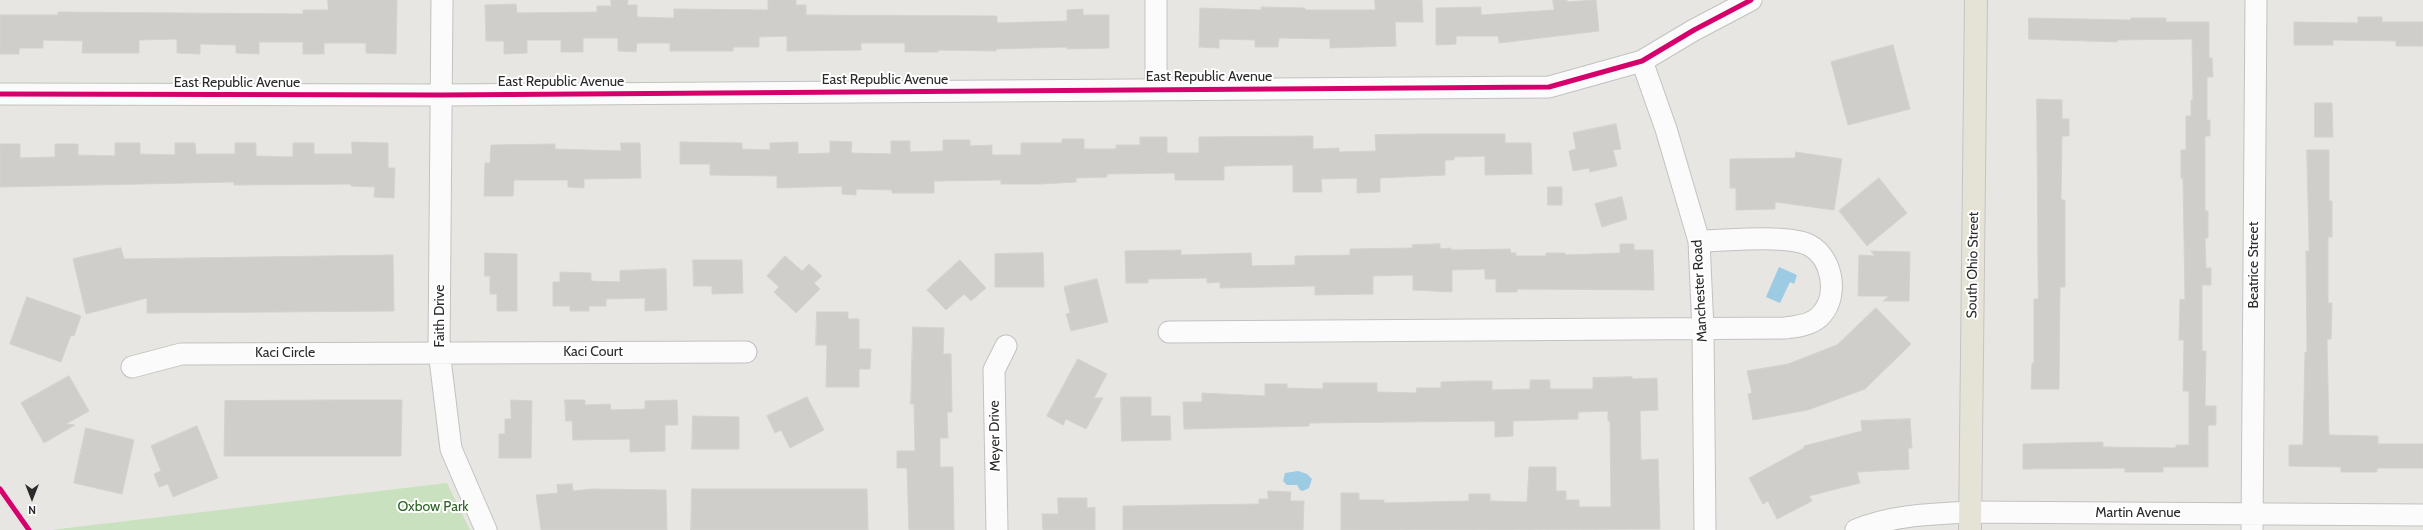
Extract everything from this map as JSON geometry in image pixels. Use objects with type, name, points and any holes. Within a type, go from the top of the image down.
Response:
[{"type":"main road","name":"South Ohio Street","points":[[1970,521],[1976,0]]},
{"type":"street","name":"Faith Drive","points":[[442,0],[439,352],[452,449],[486,530]]},
{"type":"street","points":[[1156,0],[1156,90]]},
{"type":"street","name":"East Republic Avenue","points":[[0,94],[441,95],[1549,87],[1642,60],[1694,30],[1751,0]]},
{"type":"street","name":"Beatrice Street","points":[[2252,522],[2256,0]]},
{"type":"street","name":"Manchester Road","points":[[1642,60],[1666,130],[1699,241],[1703,330],[1705,530]]},
{"type":"street","points":[[1169,332],[1703,330],[1786,328],[1807,325],[1822,314],[1830,298],[1833,281],[1825,260],[1810,245],[1794,240],[1699,241]]},
{"type":"street","name":"Meyer Drive","points":[[997,530],[994,370],[1006,346]]},
{"type":"street","name":"Kaci Court","points":[[439,352],[746,352]]},
{"type":"street","name":"Kaci Circle","points":[[132,367],[181,354],[439,352]]},
{"type":"street","name":"Martin Avenue","points":[[1856,530],[1870,524],[1912,515],[1970,521],[2252,522],[2423,515]]},
{"type":"green space","name":"Oxbow Park","points":[[447,483],[470,530],[51,530]]},
{"type":"water","points":[[1779,267],[1797,275],[1794,284],[1790,282],[1780,303],[1766,297]]},
{"type":"water","points":[[1298,471],[1307,474],[1312,479],[1309,488],[1303,491],[1300,490],[1297,485],[1287,485],[1283,481],[1285,473]]},
{"type":"building","points":[[328,0],[397,0],[396,54],[366,53],[366,43],[324,43],[324,54],[303,54],[303,42],[259,42],[259,54],[236,53],[236,45],[200,44],[200,54],[177,53],[177,39],[139,40],[139,53],[82,53],[83,41],[43,40],[43,48],[19,48],[19,54],[0,54],[0,15],[58,15],[58,12],[303,14],[303,10],[328,10]]},
{"type":"building","points":[[611,0],[628,0],[627,5],[637,5],[637,17],[674,18],[674,9],[768,10],[768,0],[796,0],[796,5],[806,5],[806,15],[997,16],[997,23],[1067,21],[1067,10],[1083,9],[1083,15],[1109,15],[1109,48],[1067,49],[1067,47],[996,49],[996,51],[938,50],[938,52],[905,52],[905,43],[861,43],[861,50],[787,51],[787,36],[759,37],[759,47],[733,47],[733,51],[670,51],[670,43],[637,43],[636,52],[618,51],[618,38],[583,38],[583,52],[561,52],[561,40],[527,40],[527,53],[504,54],[504,41],[486,41],[485,5],[516,4],[517,13],[597,12],[597,6],[611,6]]},
{"type":"building","points":[[1375,0],[1422,0],[1423,22],[1395,22],[1396,46],[1330,48],[1330,39],[1279,38],[1278,47],[1255,47],[1255,40],[1219,39],[1219,48],[1199,47],[1200,8],[1261,10],[1261,7],[1305,8],[1305,10],[1375,10]]},
{"type":"building","points":[[1553,0],[1567,0],[1567,2],[1596,0],[1599,31],[1499,43],[1498,36],[1456,36],[1456,44],[1436,45],[1436,8],[1481,7],[1481,15],[1554,10]]},
{"type":"building","points":[[2358,17],[2382,17],[2382,22],[2423,22],[2423,46],[2396,46],[2396,41],[2333,40],[2333,45],[2294,45],[2294,22],[2358,23]]},
{"type":"building","points":[[2029,18],[2131,20],[2131,18],[2166,18],[2166,22],[2209,22],[2209,58],[2212,58],[2213,77],[2207,77],[2207,120],[2210,120],[2210,136],[2205,136],[2205,211],[2208,211],[2208,238],[2205,238],[2206,268],[2211,268],[2211,285],[2202,285],[2202,351],[2206,351],[2205,406],[2216,406],[2216,425],[2208,425],[2208,467],[2163,467],[2163,472],[2125,472],[2125,468],[2023,469],[2023,444],[2103,442],[2103,447],[2176,448],[2176,445],[2189,445],[2189,391],[2183,391],[2184,340],[2179,340],[2180,299],[2185,300],[2183,178],[2181,178],[2181,150],[2186,150],[2186,116],[2191,116],[2191,100],[2193,100],[2192,39],[2117,40],[2117,42],[2029,39]]},
{"type":"building","points":[[1893,45],[1910,109],[1848,125],[1831,62]]},
{"type":"building","points":[[2037,99],[2062,100],[2062,119],[2069,119],[2069,136],[2062,136],[2061,200],[2065,200],[2065,287],[2060,287],[2059,389],[2031,389],[2032,363],[2034,363],[2034,299],[2038,299]]},
{"type":"building","points":[[2315,103],[2332,103],[2333,137],[2315,137]]},
{"type":"building","points":[[1616,124],[1621,149],[1613,150],[1617,166],[1590,172],[1589,168],[1573,171],[1569,151],[1576,149],[1573,133]]},
{"type":"building","points":[[1505,134],[1505,143],[1531,143],[1532,174],[1485,175],[1485,156],[1454,157],[1454,160],[1445,160],[1445,175],[1380,178],[1380,192],[1357,193],[1357,178],[1321,179],[1322,192],[1293,192],[1293,165],[1224,166],[1224,180],[1175,180],[1175,173],[1107,174],[1107,177],[1076,178],[1076,182],[1041,184],[1001,184],[1001,180],[934,181],[934,193],[892,193],[892,190],[856,189],[856,195],[842,194],[842,186],[777,188],[777,176],[710,175],[710,164],[680,164],[680,142],[742,143],[742,149],[770,150],[770,143],[798,142],[798,154],[830,153],[830,141],[852,142],[851,153],[891,154],[891,141],[910,141],[910,152],[943,151],[943,140],[970,140],[970,146],[992,145],[992,155],[1021,155],[1021,143],[1062,143],[1062,139],[1084,139],[1084,149],[1116,149],[1116,145],[1140,145],[1140,137],[1167,137],[1167,153],[1199,153],[1199,137],[1313,136],[1313,149],[1339,148],[1339,152],[1376,151],[1375,135]]},
{"type":"building","points":[[352,142],[388,143],[388,168],[395,168],[394,198],[374,197],[375,187],[351,186],[351,184],[234,185],[234,182],[0,187],[0,144],[20,144],[20,158],[55,157],[55,144],[78,144],[78,155],[115,156],[115,143],[140,143],[140,154],[175,155],[175,143],[195,143],[196,154],[235,154],[235,143],[256,143],[256,156],[293,157],[293,143],[314,143],[314,154],[352,154]]},
{"type":"building","points":[[621,143],[640,143],[641,178],[584,179],[584,188],[568,187],[568,180],[514,180],[513,196],[484,196],[485,163],[490,163],[491,145],[555,144],[555,149],[621,151]]},
{"type":"building","points":[[2307,150],[2329,150],[2329,201],[2332,201],[2332,237],[2328,237],[2328,303],[2332,303],[2331,339],[2327,339],[2329,435],[2378,436],[2378,444],[2423,444],[2423,468],[2377,468],[2377,472],[2341,472],[2341,467],[2289,466],[2289,445],[2303,445],[2305,352],[2307,352],[2306,251],[2309,251]]},
{"type":"building","points":[[1796,152],[1842,159],[1834,210],[1775,202],[1775,209],[1736,210],[1736,188],[1730,188],[1730,159],[1795,158]]},
{"type":"building","points":[[1879,178],[1907,213],[1867,246],[1839,211]]},
{"type":"building","points":[[1548,187],[1562,187],[1562,205],[1548,205]]},
{"type":"building","points":[[1622,197],[1627,219],[1602,227],[1595,204]]},
{"type":"building","points":[[1440,244],[1440,249],[1510,249],[1511,253],[1516,253],[1516,256],[1546,256],[1546,253],[1565,253],[1565,255],[1620,253],[1620,244],[1634,244],[1634,250],[1653,250],[1654,290],[1517,289],[1517,292],[1496,292],[1496,279],[1485,279],[1485,269],[1452,270],[1452,292],[1413,290],[1413,275],[1373,276],[1373,294],[1315,295],[1315,286],[1220,288],[1220,282],[1207,283],[1207,278],[1148,279],[1148,283],[1126,283],[1125,251],[1181,250],[1181,255],[1251,253],[1252,266],[1295,265],[1295,256],[1350,255],[1350,249],[1413,248],[1412,245]]},
{"type":"building","points":[[121,248],[124,259],[393,255],[394,311],[147,313],[147,298],[86,314],[73,259]]},
{"type":"building","points":[[1871,251],[1910,252],[1909,301],[1883,301],[1889,296],[1858,296],[1859,255],[1875,256]]},
{"type":"building","points":[[485,253],[517,254],[517,311],[497,311],[497,294],[490,294],[490,276],[485,276]]},
{"type":"building","points":[[1043,253],[1044,287],[995,287],[995,254]]},
{"type":"building","points":[[785,256],[802,271],[809,264],[822,276],[814,283],[820,289],[796,313],[774,292],[779,287],[767,276]]},
{"type":"building","points":[[693,260],[742,260],[743,293],[712,294],[712,286],[694,286]]},
{"type":"building","points":[[960,260],[986,288],[971,301],[964,294],[946,310],[927,290]]},
{"type":"building","points":[[666,269],[667,310],[645,311],[645,298],[606,299],[606,306],[589,306],[589,311],[570,311],[570,306],[553,306],[553,282],[560,282],[560,272],[591,273],[591,281],[620,282],[620,271]]},
{"type":"building","points":[[1097,279],[1108,322],[1071,331],[1066,314],[1070,313],[1064,287]]},
{"type":"building","points":[[27,297],[81,316],[74,336],[71,335],[61,362],[10,344]]},
{"type":"building","points":[[1876,308],[1911,344],[1865,389],[1808,410],[1753,420],[1748,394],[1752,393],[1747,371],[1788,364],[1837,345]]},
{"type":"building","points":[[817,312],[848,312],[848,319],[859,319],[859,349],[871,349],[870,369],[859,369],[859,387],[826,387],[827,345],[816,345]]},
{"type":"building","points":[[913,327],[944,328],[943,354],[951,354],[952,412],[947,412],[948,438],[940,438],[940,467],[953,467],[954,530],[909,530],[907,468],[897,468],[897,451],[915,451],[914,404],[911,404]]},
{"type":"building","points":[[1078,359],[1107,374],[1094,398],[1103,398],[1086,429],[1066,419],[1063,425],[1047,416]]},
{"type":"building","points":[[69,376],[89,411],[66,424],[75,425],[44,443],[21,403]]},
{"type":"building","points":[[1632,377],[1632,379],[1657,378],[1658,410],[1640,411],[1641,460],[1658,459],[1660,529],[1341,530],[1341,493],[1359,493],[1359,500],[1384,500],[1384,503],[1469,501],[1469,494],[1490,494],[1490,501],[1527,502],[1529,467],[1556,467],[1556,491],[1566,491],[1566,500],[1579,500],[1579,507],[1611,507],[1610,421],[1608,421],[1608,411],[1578,412],[1578,419],[1513,421],[1513,436],[1495,437],[1495,421],[1309,423],[1309,426],[1184,429],[1183,402],[1202,402],[1202,393],[1265,396],[1265,384],[1287,384],[1287,388],[1323,389],[1323,383],[1377,383],[1377,392],[1417,393],[1416,388],[1441,388],[1441,382],[1492,381],[1492,390],[1530,389],[1530,380],[1550,380],[1550,389],[1593,389],[1593,378]]},
{"type":"building","points":[[807,397],[824,430],[790,448],[781,430],[775,433],[767,416]]},
{"type":"building","points":[[1121,397],[1151,397],[1151,416],[1170,416],[1171,440],[1122,441]]},
{"type":"building","points":[[402,400],[401,456],[224,456],[225,401]]},
{"type":"building","points":[[511,400],[532,401],[531,458],[499,458],[499,434],[505,434],[505,419],[511,419]]},
{"type":"building","points":[[565,400],[585,400],[585,405],[610,404],[611,410],[645,409],[645,401],[677,400],[678,425],[665,425],[665,451],[630,452],[630,439],[573,440],[572,421],[566,421]]},
{"type":"building","points":[[693,416],[739,417],[739,449],[692,449]]},
{"type":"building","points":[[1910,419],[1912,448],[1908,448],[1909,469],[1857,472],[1860,483],[1809,496],[1812,501],[1777,519],[1768,501],[1763,504],[1749,478],[1804,448],[1804,446],[1862,431],[1861,421]]},
{"type":"building","points":[[197,426],[218,478],[173,497],[168,484],[159,487],[154,474],[161,471],[151,446]]},
{"type":"building","points":[[86,428],[134,440],[122,494],[74,483]]},
{"type":"building","points":[[572,484],[573,491],[592,489],[666,490],[667,530],[541,530],[536,495],[558,493],[557,485]]},
{"type":"building","points":[[692,489],[867,489],[868,530],[691,530]]},
{"type":"building","points":[[1268,491],[1291,492],[1290,501],[1304,501],[1303,530],[1123,530],[1123,506],[1259,504],[1259,499],[1268,499]]},
{"type":"building","points":[[1058,498],[1087,498],[1087,508],[1095,507],[1095,530],[1043,530],[1042,514],[1058,514]]},
{"type":"cycle path","points":[[0,94],[441,95],[1549,87],[1642,61],[1694,30],[1751,0]]},
{"type":"cycle path","points":[[0,489],[29,530]]}]
